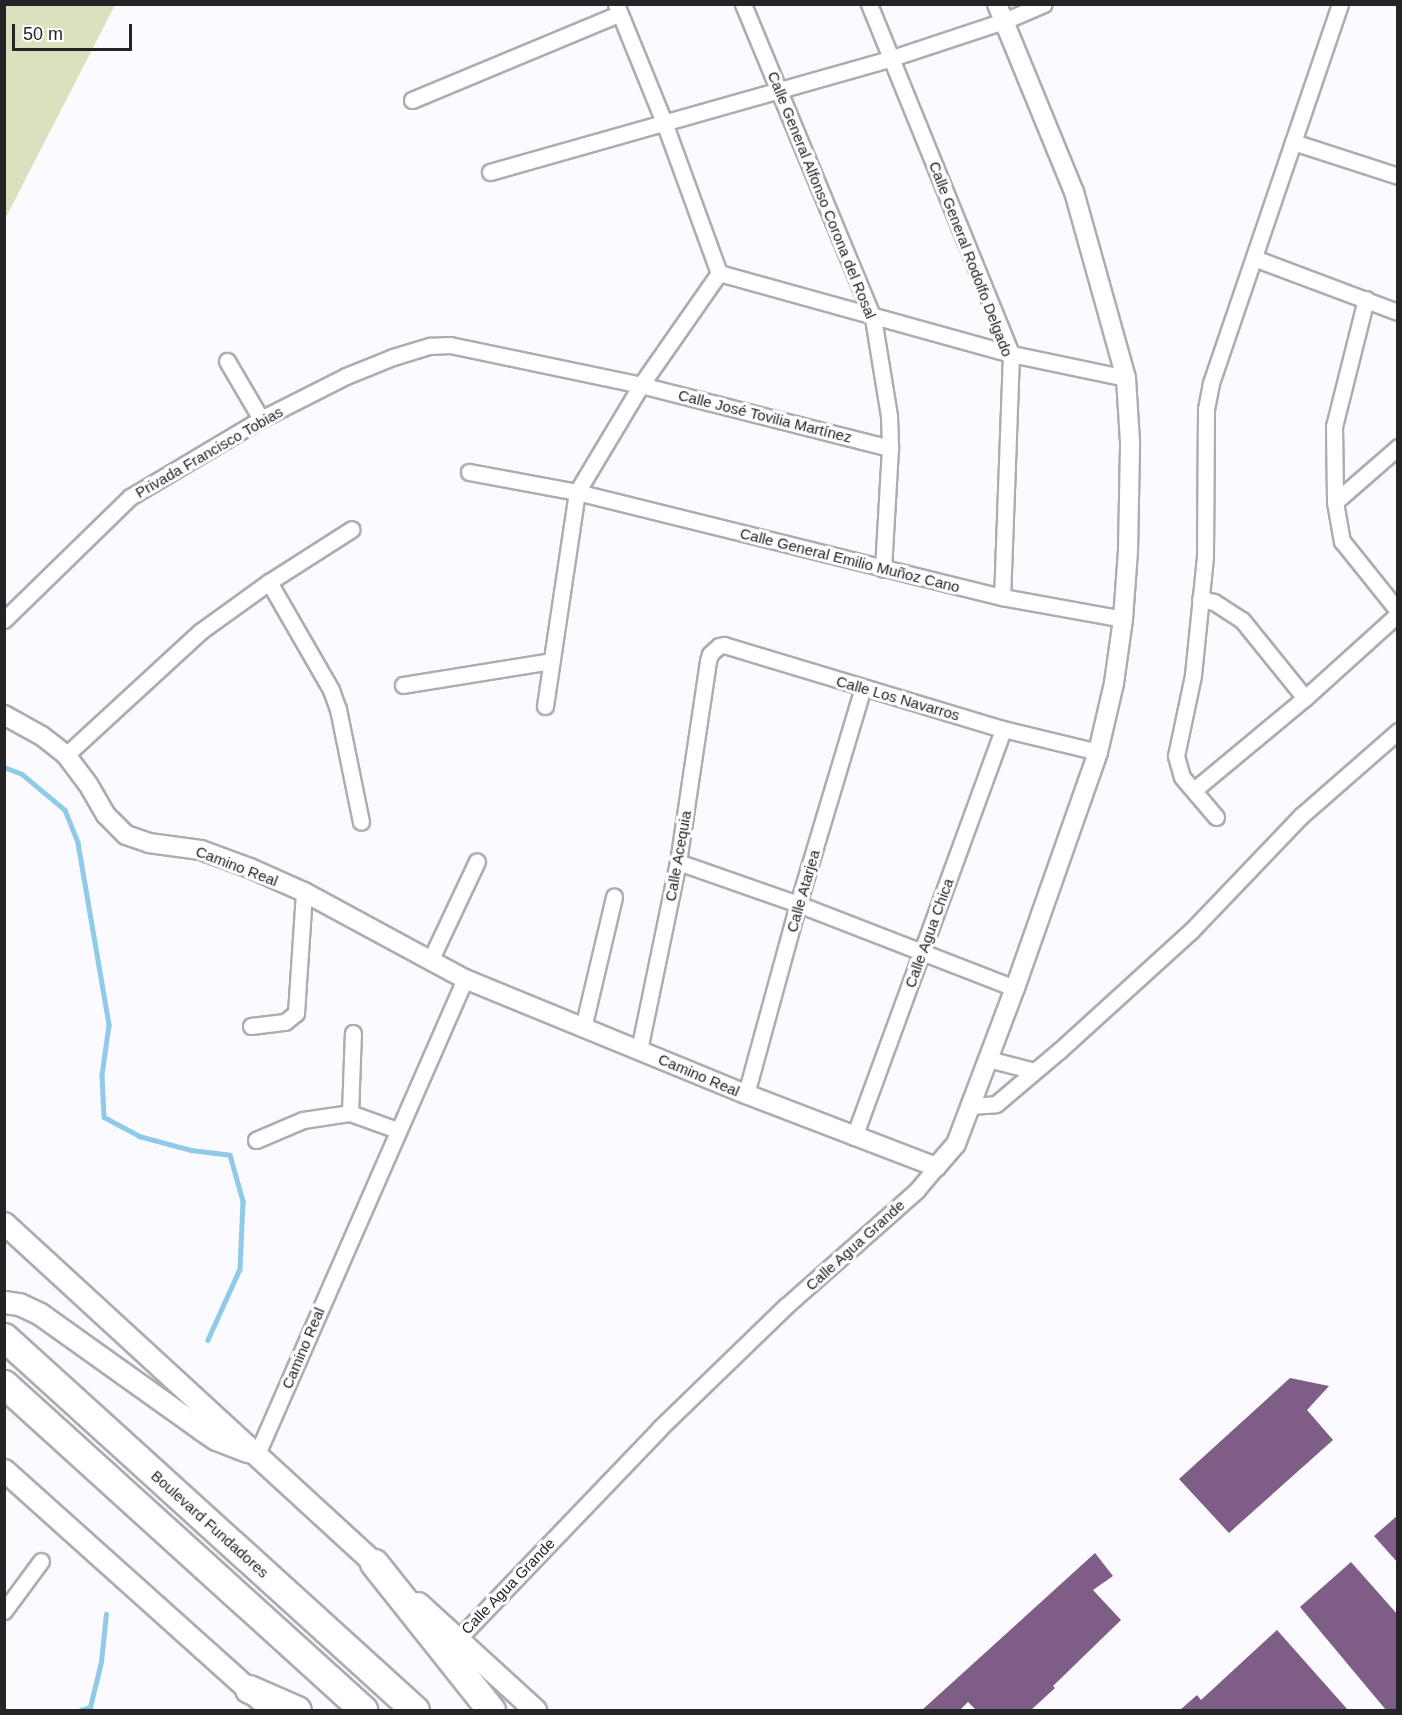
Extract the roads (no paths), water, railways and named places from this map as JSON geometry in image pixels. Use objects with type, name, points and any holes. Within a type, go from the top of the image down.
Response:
[{"type":"highway","name":"Boulevard Fundadores","points":[[4,1337],[415,1710]]},
{"type":"highway","points":[[4,1384],[363,1710]]},
{"type":"highway","points":[[374,1563],[490,1710]]},
{"type":"highway","points":[[249,1689],[297,1710]]},
{"type":"main road","points":[[4,1223],[535,1710]]},
{"type":"main road","points":[[4,1302],[19,1304],[40,1314],[201,1430],[216,1439],[257,1454]]},
{"type":"main road","points":[[4,1470],[271,1710]]},
{"type":"street","name":"Calle General Alfonso Corona del Rosal","points":[[743,4],[873,318],[889,416],[890,448],[883,569]]},
{"type":"street","name":"Calle General Rodolfo Delgado","points":[[869,4],[1011,354],[1002,597]]},
{"type":"street","points":[[490,172],[892,58],[1001,13],[1044,4]]},
{"type":"street","points":[[1216,817],[1182,777],[1176,756],[1193,675],[1205,556],[1206,409],[1211,382],[1340,4]]},
{"type":"street","points":[[412,100],[618,9],[664,122],[719,273]]},
{"type":"street","name":"Calle Agua Grande","points":[[457,1640],[675,1413],[786,1306],[917,1190],[956,1144],[1015,988],[1098,752],[1114,683],[1124,619],[1130,442],[1126,378],[1074,192],[1001,13]]},
{"type":"street","points":[[1293,142],[1398,176]]},
{"type":"street","points":[[1254,258],[1398,312]]},
{"type":"street","points":[[719,273],[873,318],[1011,354],[1126,378]]},
{"type":"street","points":[[545,706],[577,492],[641,385],[719,273]]},
{"type":"street","points":[[1194,790],[1305,698],[1398,612],[1341,538],[1335,502],[1334,426],[1366,299]]},
{"type":"street","name":"Privada Francisco Tobias","points":[[4,620],[119,506],[261,419],[346,376],[393,357],[430,346],[450,345],[641,385]]},
{"type":"street","points":[[228,361],[261,419]]},
{"type":"street","name":"Calle José Tovilia Martínez","points":[[641,385],[890,448]]},
{"type":"street","points":[[1335,502],[1398,447]]},
{"type":"street","name":"Calle General Emilio Muñoz Cano","points":[[469,472],[577,492],[1002,597],[1124,619]]},
{"type":"street","points":[[66,755],[201,632],[269,582],[352,529]]},
{"type":"street","points":[[269,582],[331,690],[338,709],[361,822]]},
{"type":"street","points":[[1200,599],[1214,602],[1242,620],[1305,698]]},
{"type":"street","name":"Calle Los Navarros","points":[[708,661],[714,650],[724,645],[1003,729],[1098,752]]},
{"type":"street","points":[[403,685],[551,661]]},
{"type":"street","name":"Calle Acequia","points":[[639,1050],[678,862],[708,661]]},
{"type":"street","name":"Calle Atarjea","points":[[746,1094],[798,904],[863,688]]},
{"type":"street","name":"Camino Real","points":[[4,715],[42,736],[66,755],[88,784],[106,815],[126,836],[149,843],[201,850],[250,868],[304,892],[465,979],[746,1094],[936,1167]]},
{"type":"street","name":"Calle Agua Chica","points":[[854,1137],[1003,729]]},
{"type":"street","points":[[970,1106],[996,1104],[1034,1071],[1191,931],[1301,816],[1398,731]]},
{"type":"street","points":[[430,961],[477,861]]},
{"type":"street","points":[[678,862],[798,904],[1015,988]]},
{"type":"street","points":[[251,1026],[285,1022],[296,1013],[304,892]]},
{"type":"street","points":[[583,1028],[614,897]]},
{"type":"street","name":"Camino Real","points":[[257,1454],[465,979]]},
{"type":"street","points":[[350,1113],[353,1033]]},
{"type":"street","points":[[988,1059],[1034,1071]]},
{"type":"street","points":[[256,1140],[303,1120],[350,1113],[398,1130]]},
{"type":"street","points":[[4,1611],[41,1561]]},
{"type":"waterway","points":[[4,767],[22,774],[65,810],[78,843],[109,1025],[102,1075],[104,1117],[139,1136],[191,1150],[230,1155],[243,1201],[240,1269],[208,1340]]},
{"type":"waterway","points":[[81,1710],[90,1707],[101,1662],[106,1614]]}]
